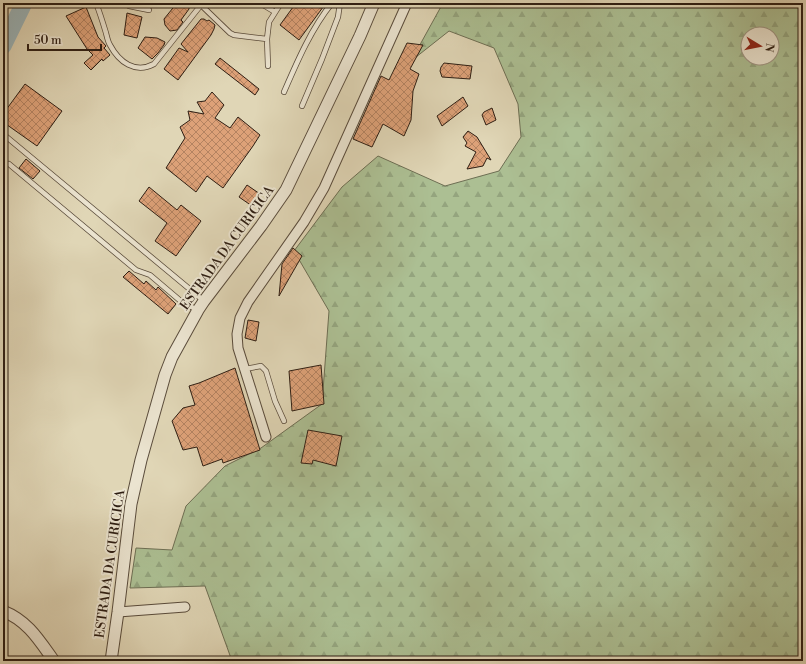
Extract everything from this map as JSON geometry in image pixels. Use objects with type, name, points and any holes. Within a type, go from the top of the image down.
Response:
[{"type":"street","name":"ESTRADA DA CURICICA","points":[[111,661],[131,504],[141,460],[165,376],[172,357],[201,305],[261,226],[286,190],[360,36],[374,3]]},
{"type":"street","points":[[266,437],[238,348],[237,334],[240,318],[248,302],[304,222],[324,188],[407,3]]},
{"type":"street","points":[[118,612],[185,607]]},
{"type":"street","points":[[3,611],[24,623],[35,634],[54,661]]},
{"type":"lane","points":[[96,3],[110,45],[117,56],[126,64],[134,67],[142,68],[154,64],[200,4],[230,33],[234,35],[267,39]]},
{"type":"lane","points":[[124,3],[129,6],[149,10]]},
{"type":"lane","points":[[260,3],[275,12]]},
{"type":"lane","points":[[268,66],[267,39],[269,22],[281,3]]},
{"type":"lane","points":[[284,92],[316,26],[332,3]]},
{"type":"lane","points":[[302,106],[338,17],[340,3]]},
{"type":"lane","points":[[3,134],[201,305]]},
{"type":"lane","points":[[10,164],[136,270],[150,275],[183,302],[201,305]]},
{"type":"lane","points":[[245,369],[261,366],[266,371],[275,401],[284,421]]},
{"type":"green space","points":[[443,3],[803,3],[803,661],[232,661],[205,586],[130,588],[136,548],[172,550],[186,506],[225,466],[261,448],[322,404],[329,311],[294,251],[342,187],[378,156],[445,186],[499,171],[521,137],[518,104],[494,48],[449,31],[411,61]]},
{"type":"building","points":[[177,3],[186,3],[189,6],[189,9],[181,20],[183,22],[177,30],[170,31],[165,25],[164,19]]},
{"type":"building","points":[[296,3],[326,3],[299,40],[280,25]]},
{"type":"building","points":[[86,7],[98,37],[106,46],[104,48],[110,55],[103,61],[102,59],[91,70],[84,63],[93,55],[87,49],[66,16]]},
{"type":"building","points":[[127,13],[142,17],[137,38],[124,35]]},
{"type":"building","points":[[201,19],[207,21],[209,20],[215,25],[214,29],[178,80],[164,69],[179,48],[188,52],[181,44]]},
{"type":"building","points":[[145,37],[157,38],[165,42],[152,59],[138,48]]},
{"type":"building","points":[[407,43],[423,45],[410,69],[419,74],[413,91],[411,120],[404,136],[383,124],[372,147],[353,139],[381,76],[389,80]]},
{"type":"building","points":[[220,58],[259,89],[255,95],[215,64]]},
{"type":"building","points":[[444,63],[472,66],[470,79],[442,77],[440,71]]},
{"type":"building","points":[[25,84],[62,111],[37,146],[3,122],[3,114]]},
{"type":"building","points":[[212,92],[224,105],[215,118],[230,128],[238,117],[260,135],[223,188],[207,176],[196,192],[166,168],[185,138],[180,127],[190,120],[188,111],[204,114],[197,102],[205,101]]},
{"type":"building","points":[[463,97],[468,106],[442,126],[437,116]]},
{"type":"building","points":[[492,108],[496,120],[486,125],[482,115],[484,112]]},
{"type":"building","points":[[468,131],[477,137],[491,160],[487,158],[483,166],[467,169],[476,152],[465,146],[467,143],[463,137]]},
{"type":"building","points":[[26,159],[40,171],[33,179],[19,168]]},
{"type":"building","points":[[247,185],[260,194],[252,206],[239,197]]},
{"type":"building","points":[[149,187],[177,210],[181,205],[201,221],[176,256],[155,241],[167,223],[139,201]]},
{"type":"building","points":[[293,248],[302,256],[279,296],[282,264]]},
{"type":"building","points":[[129,271],[144,284],[146,281],[156,290],[158,287],[176,304],[168,314],[123,277]]},
{"type":"building","points":[[248,320],[259,322],[256,341],[245,338]]},
{"type":"building","points":[[321,365],[324,404],[292,411],[289,371]]},
{"type":"building","points":[[235,368],[260,450],[223,463],[222,459],[203,466],[197,447],[183,450],[172,421],[183,408],[195,405],[189,386]]},
{"type":"building","points":[[308,430],[342,436],[336,466],[313,460],[312,464],[301,463]]},
{"type":"waterway","points":[[3,46],[24,3]]}]
